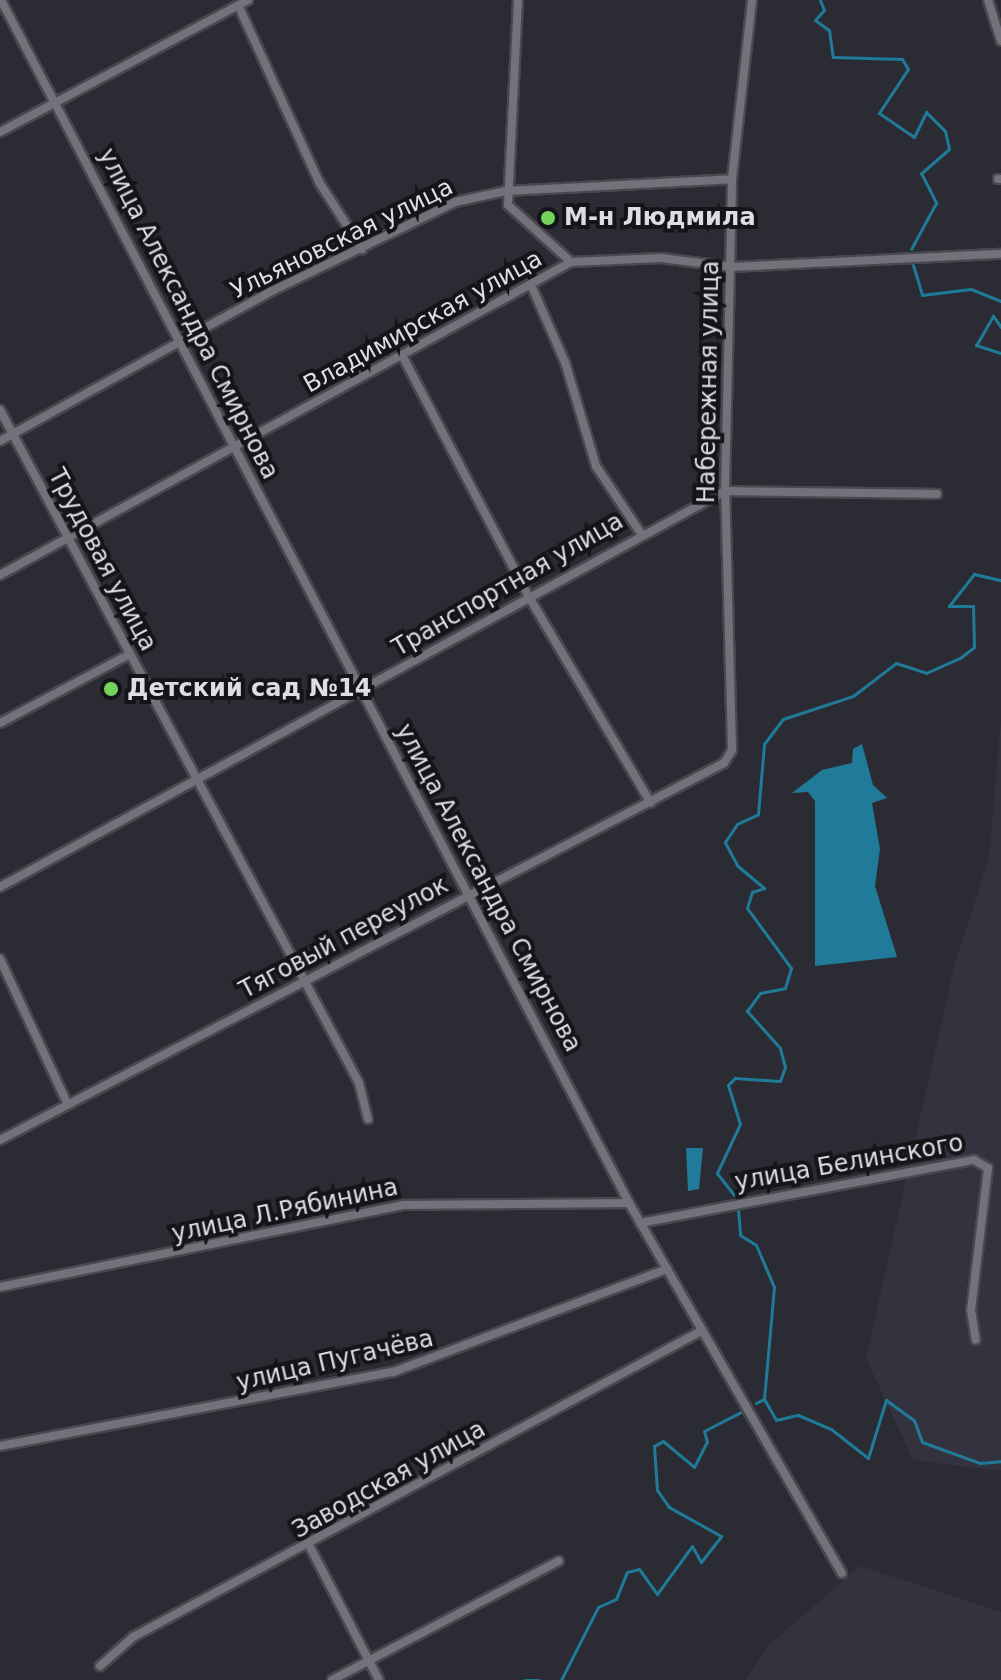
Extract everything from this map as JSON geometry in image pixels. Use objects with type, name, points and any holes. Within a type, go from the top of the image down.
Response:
[{"type":"street","name":"улица Александра Смирнова","points":[[1,0],[182,344],[360,693],[473,892],[629,1203],[842,1573]]},
{"type":"street","points":[[0,132],[248,0]]},
{"type":"street","points":[[518,0],[506,191],[528,229],[571,262]]},
{"type":"street","name":"Набережная улица","points":[[724,763],[732,750],[725,491],[732,179],[752,0]]},
{"type":"street","points":[[988,0],[1001,41]]},
{"type":"street","points":[[239,7],[319,182],[362,249]]},
{"type":"street","name":"Ульяновская улица","points":[[0,441],[455,202],[506,191],[732,179]]},
{"type":"street","name":"Владимирская улица","points":[[0,575],[404,359],[571,262],[661,258],[732,267],[1001,254]]},
{"type":"street","points":[[531,285],[565,362],[596,466],[640,532]]},
{"type":"street","points":[[404,359],[529,597],[651,803]]},
{"type":"street","name":"Трудовая улица","points":[[0,410],[198,782],[301,984],[359,1083],[368,1119]]},
{"type":"street","name":"Транспортная улица","points":[[0,887],[360,693],[640,532],[725,491],[937,494]]},
{"type":"street","points":[[0,723],[130,654]]},
{"type":"street","name":"Тяговый переулок","points":[[0,1140],[724,763]]},
{"type":"street","points":[[0,959],[67,1103]]},
{"type":"street","name":"улица Белинского","points":[[640,1223],[974,1160],[988,1168],[971,1310],[976,1340]]},
{"type":"street","name":"улица Л.Рябинина","points":[[0,1287],[404,1205],[629,1203]]},
{"type":"street","name":"улица Пугачёва","points":[[0,1446],[393,1372],[667,1269]]},
{"type":"street","name":"Заводская улица","points":[[100,1666],[133,1637],[310,1547],[701,1331]]},
{"type":"street","points":[[310,1547],[379,1680]]},
{"type":"street","points":[[332,1680],[559,1561]]},
{"type":"shaded area","points":[[1001,721],[1001,1471],[913,1460],[866,1358],[955,963],[989,858]]},
{"type":"shaded area","points":[[860,1566],[1001,1612],[1001,1680],[745,1680],[769,1645]]},
{"type":"water","points":[[862,744],[873,785],[887,798],[872,803],[880,849],[875,886],[897,957],[815,966],[815,801],[808,792],[792,793],[822,770],[852,763],[853,749]]},
{"type":"water","points":[[686,1148],[703,1148],[699,1189],[688,1191]]},
{"type":"waterway","points":[[820,0],[824,10],[815,20],[829,30],[833,57],[902,59],[908,69],[879,113],[914,137],[926,112],[945,131],[949,149],[921,173],[936,203],[911,249]]},
{"type":"waterway","points":[[913,265],[922,295],[971,289],[1001,301]]},
{"type":"waterway","points":[[1001,327],[993,316],[976,345],[1001,353]]},
{"type":"waterway","points":[[734,1195],[717,1173],[740,1124],[728,1085],[735,1078],[780,1081],[785,1067],[780,1048],[747,1011],[760,993],[785,988],[791,968],[747,908],[752,892],[764,888],[737,865],[725,842],[737,824],[758,814],[764,744],[783,719],[853,696],[896,663],[926,673],[960,658],[974,647],[973,606],[949,606],[974,574],[1001,580]]},
{"type":"waterway","points":[[738,1210],[740,1235],[756,1245],[774,1287],[764,1399],[776,1420],[798,1415],[831,1429],[868,1458],[886,1400],[914,1420],[922,1442],[980,1463],[1001,1461]]},
{"type":"waterway","points":[[756,1403],[764,1399]]},
{"type":"waterway","points":[[561,1680],[598,1607],[616,1599],[627,1572],[639,1569],[657,1594],[692,1546],[701,1562],[721,1536],[669,1507],[657,1490],[654,1446],[663,1441],[694,1467],[707,1442],[704,1431],[743,1411]]},
{"type":"waterway","points":[[525,1680],[539,1680]]},
{"type":"place","name":"М-н Людмила","points":[[548,218]]},
{"type":"place","name":"Детский сад №14","points":[[111,689]]}]
